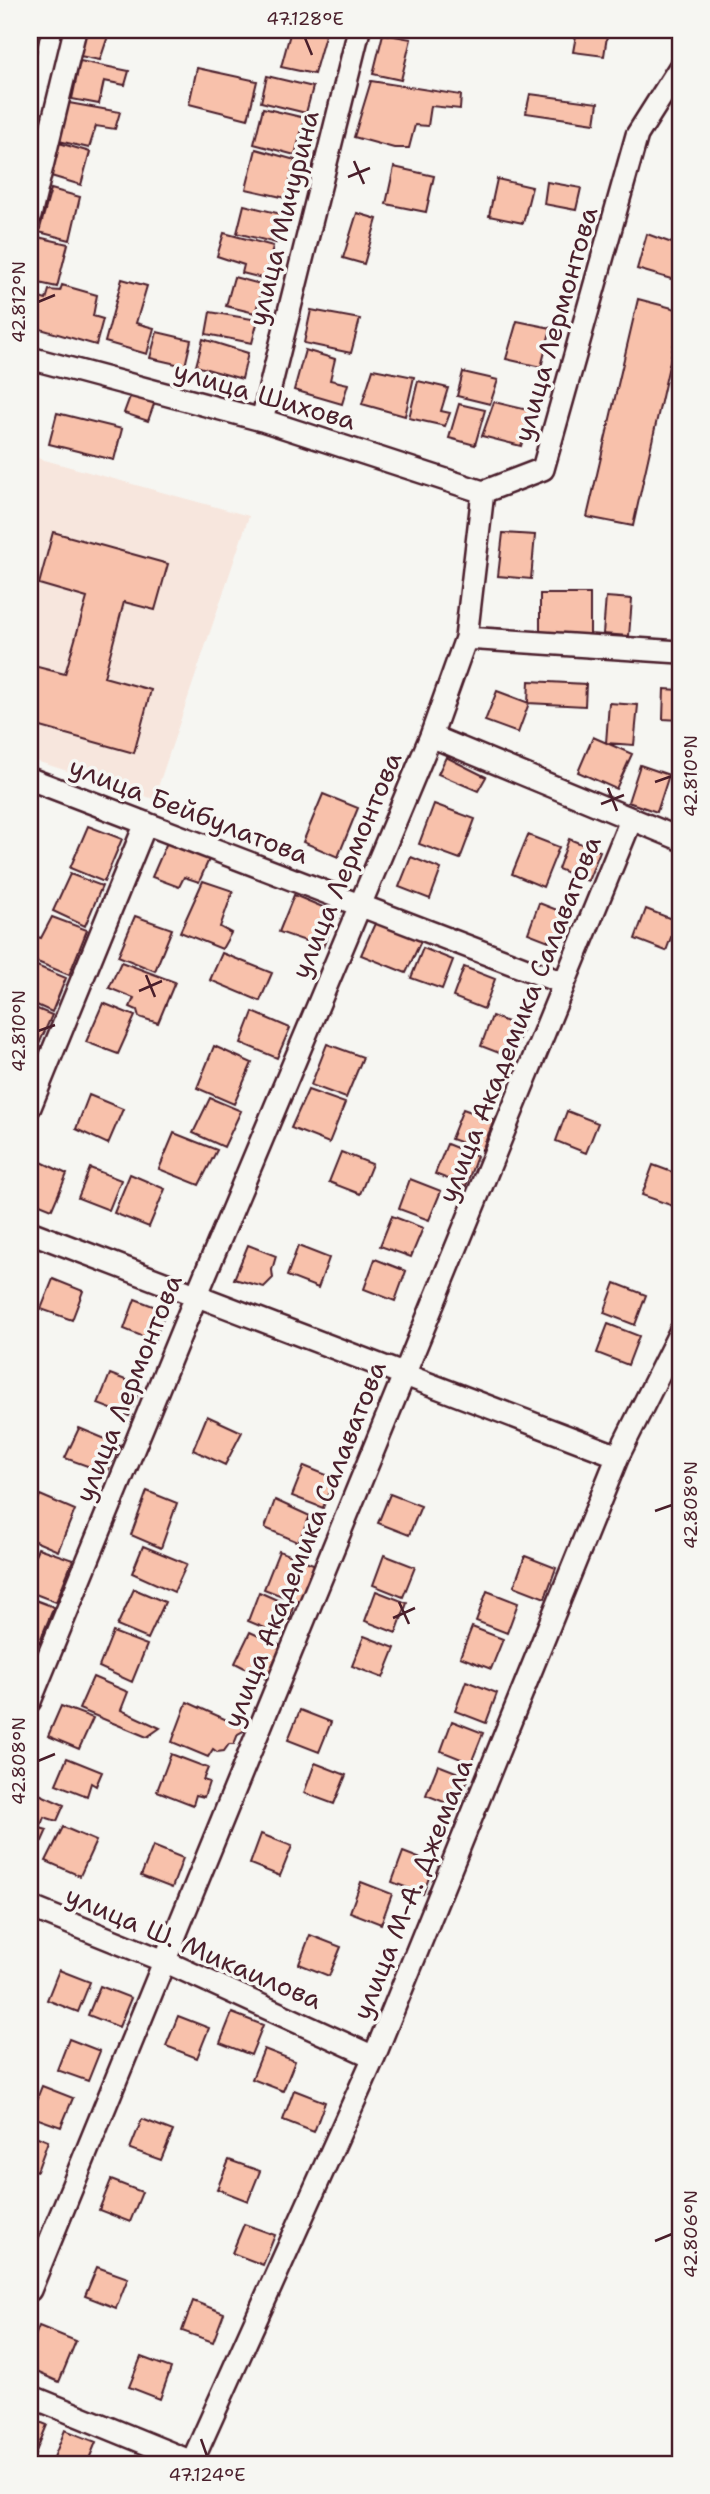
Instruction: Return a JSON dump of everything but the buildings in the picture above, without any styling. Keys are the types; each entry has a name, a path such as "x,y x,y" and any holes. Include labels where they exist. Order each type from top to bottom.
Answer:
{"street":[{"path":"30,216 75,30"},
{"name":"улица Мичурина","path":"262,420 359,30"},
{"name":"улица Лермонтова","path":"30,1701 431,736 466,638 484,492 543,470 637,135 680,67"},
{"name":"улица Шихова","path":"30,358 262,420 484,492"},
{"path":"466,638 680,653"},
{"path":"431,736 680,839"},
{"name":"улица Бейбулатова","path":"30,779 564,983"},
{"name":"улица Академика Салаватова","path":"30,2290 631,820"},
{"path":"30,1107 146,823"},
{"path":"30,1232 618,1456"},
{"name":"улица М-А. Джемала","path":"192,2463 374,2057 618,1456 680,1332"},
{"name":"улица Ш. Микаилова","path":"30,1906 164,1961 374,2057"},
{"path":"30,2396 192,2463"}],"shaded area":[{"path":"30,456 249,516 154,799 30,759"}]}
